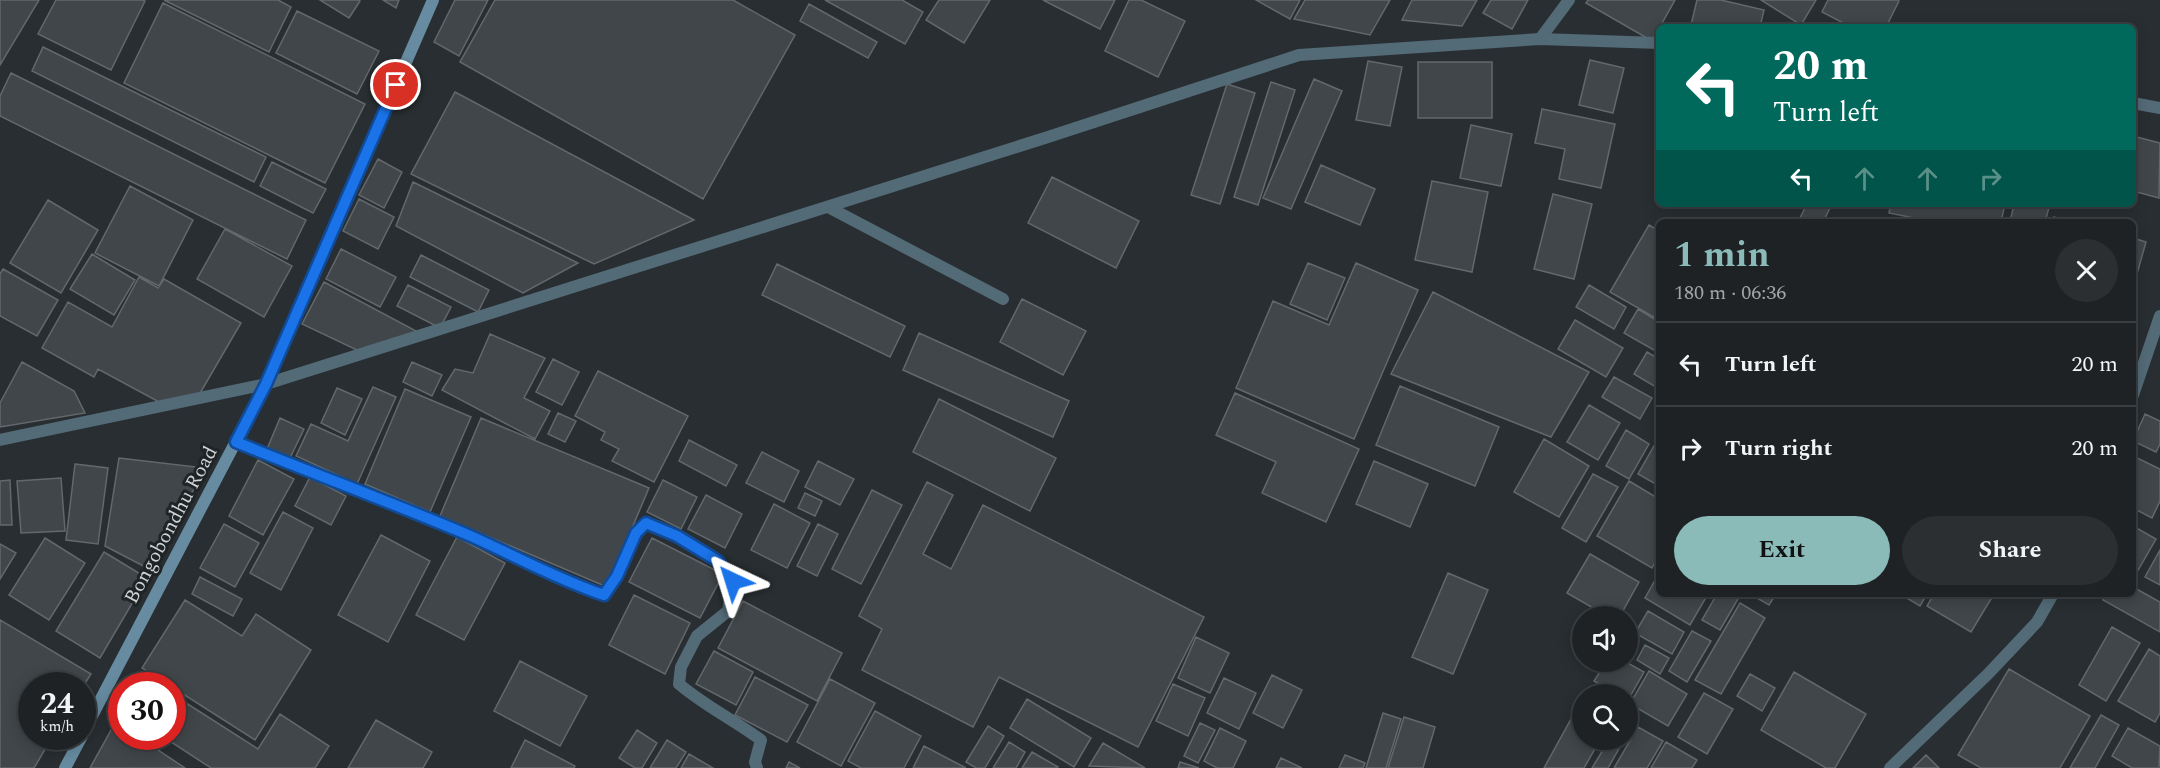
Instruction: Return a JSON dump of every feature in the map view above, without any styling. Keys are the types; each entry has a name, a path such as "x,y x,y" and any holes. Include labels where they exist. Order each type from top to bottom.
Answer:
{"street":[{"name":"Bongobondhu Road","path":"96,709 266,384 433,0"},
{"path":"1540,39 1569,0"},
{"path":"0,440 266,384 828,207 1299,55 1540,39 1656,43"},
{"path":"2136,104 2160,108"},
{"path":"828,207 1003,299"},
{"path":"2136,385 2160,316"},
{"path":"236,442 466,534 573,584 604,595 617,576 636,533 646,523 677,536 718,561 733,581 728,611 697,636 681,668 679,684 699,701 744,727 761,740 755,762 757,768"},
{"path":"1890,768 1988,674 2037,622 2051,597"},
{"name":"Bongobondhu Road","path":"65,768 75,750"}],"building":[{"path":"0,0 39,0 0,65"},
{"path":"56,0 145,1 111,70 38,34"},
{"path":"164,0 278,0 291,7 269,52"},
{"path":"320,0 359,0 360,1 349,18"},
{"path":"383,0 399,0 396,8"},
{"path":"455,0 488,0 459,56 434,42"},
{"path":"495,0 733,0 795,35 703,199 460,62"},
{"path":"825,0 902,0 923,12 905,44"},
{"path":"939,0 990,0 964,43 926,20"},
{"path":"1043,0 1115,0 1100,29"},
{"path":"1129,0 1141,0 1185,21 1158,77 1105,51"},
{"path":"1256,0 1300,0 1290,19"},
{"path":"1305,0 1390,0 1370,35 1294,19"},
{"path":"1412,0 1477,0 1462,26 1402,20"},
{"path":"1491,0 1528,0 1512,29 1483,13"},
{"path":"1588,0 1675,0 1662,24 1656,24 1656,34 1652,41 1586,3"},
{"path":"1697,0 1721,0 1764,10 1761,24 1691,24"},
{"path":"1761,0 1816,0 1802,24"},
{"path":"1828,0 1899,1 1888,24 1845,24 1822,12"},
{"path":"163,3 365,104 325,183 124,83"},
{"path":"809,4 877,42 868,58 800,21"},
{"path":"297,11 379,51 357,94 276,53"},
{"path":"43,47 266,157 254,182 32,71"},
{"path":"1590,60 1624,68 1613,113 1579,105"},
{"path":"1368,61 1402,67 1390,126 1356,120"},
{"path":"1418,62 1492,62 1492,118 1418,118"},
{"path":"11,73 306,220 287,259 0,116 0,96"},
{"path":"1314,79 1342,91 1291,209 1263,198"},
{"path":"1271,82 1295,90 1258,205 1234,197"},
{"path":"1227,84 1255,93 1220,204 1191,195"},
{"path":"455,92 694,220 594,264 411,174"},
{"path":"1542,109 1615,124 1601,188 1559,179 1565,149 1535,143"},
{"path":"1471,125 1512,134 1501,186 1460,178"},
{"path":"2136,137 2160,143 2159,198 2136,192"},
{"path":"378,159 402,172 384,208 359,195"},
{"path":"272,162 326,189 313,213 260,186"},
{"path":"1321,165 1375,189 1360,225 1305,202"},
{"path":"1052,177 1139,221 1116,268 1028,223"},
{"path":"1432,181 1488,192 1472,272 1415,260"},
{"path":"413,182 578,263 523,293 396,226"},
{"path":"130,186 193,220 159,286 95,253"},
{"path":"1553,194 1592,204 1574,279 1534,269"},
{"path":"359,199 394,217 378,249 343,231"},
{"path":"48,200 98,230 61,293 10,263"},
{"path":"1806,207 1830,207 1824,219 1800,219"},
{"path":"1890,207 2004,207 2002,219 1919,219 1889,213"},
{"path":"2013,207 2049,207 2046,219 2011,219"},
{"path":"1649,225 1656,229 1656,318 1610,292"},
{"path":"225,229 292,266 264,317 197,279"},
{"path":"2136,239 2146,242 2136,277"},
{"path":"341,249 396,277 380,307 326,279"},
{"path":"92,254 135,280 114,315 70,289"},
{"path":"421,255 489,290 478,312 410,277"},
{"path":"1308,263 1345,278 1327,320 1290,304"},
{"path":"1356,263 1418,290 1354,439 1236,388 1273,301 1329,325"},
{"path":"777,264 905,326 890,357 762,295"},
{"path":"3,269 58,300 37,336 0,316 0,274"},
{"path":"139,277 158,288 164,279 241,323 199,395 159,402 98,369 94,377 42,348 68,302 112,327"},
{"path":"324,282 418,332 361,352 302,324"},
{"path":"408,285 451,307 440,328 397,306"},
{"path":"1589,285 1626,307 1614,329 1576,307"},
{"path":"1433,292 1589,372 1551,437 1391,374"},
{"path":"1022,299 1086,331 1063,375 1000,342"},
{"path":"1638,309 1656,320 1656,351 1624,333"},
{"path":"1575,320 1623,348 1606,377 1558,349"},
{"path":"919,333 1069,401 1053,437 903,370"},
{"path":"490,334 545,358 524,398 550,411 535,439 442,390 455,369 473,373"},
{"path":"1647,352 1656,357 1656,387 1634,374"},
{"path":"553,359 579,372 562,405 536,392"},
{"path":"22,362 74,391 85,413 0,427 0,403"},
{"path":"412,362 442,375 432,396 403,382"},
{"path":"598,371 688,416 654,482 612,461 619,449 601,440 605,432 575,416"},
{"path":"1614,377 1652,398 1640,419 1602,397"},
{"path":"1400,386 1499,427 1475,486 1376,445"},
{"path":"373,387 396,397 357,484 296,456 311,424 348,441"},
{"path":"337,388 362,399 345,435 321,423"},
{"path":"405,389 471,417 430,512 365,484"},
{"path":"1235,393 1359,449 1326,522 1262,493 1276,462 1216,435"},
{"path":"939,399 1056,458 1030,511 913,452"},
{"path":"1589,405 1620,423 1598,460 1567,442"},
{"path":"558,413 576,421 565,442 548,434"},
{"path":"2145,414 2160,421 2160,444 2156,452 2136,442 2136,434"},
{"path":"280,418 304,429 289,460 267,449"},
{"path":"481,418 649,488 607,587 440,516"},
{"path":"1626,430 1649,444 1629,479 1606,466"},
{"path":"1544,439 1589,466 1559,517 1514,492"},
{"path":"689,440 737,465 726,486 679,461"},
{"path":"1656,442 1656,484 1638,474"},
{"path":"762,452 799,471 784,502 746,483"},
{"path":"2136,457 2160,469 2160,501 2152,518 2136,510"},
{"path":"119,458 205,468 151,570 105,546"},
{"path":"258,460 294,479 263,535 229,516"},
{"path":"818,461 854,479 840,505 805,487"},
{"path":"1374,461 1428,484 1410,527 1356,504"},
{"path":"75,464 108,468 98,544 66,540"},
{"path":"1593,474 1618,487 1586,542 1562,528"},
{"path":"310,477 346,496 331,525 295,506"},
{"path":"61,478 65,531 21,533 17,481"},
{"path":"10,480 12,525 0,525 0,481"},
{"path":"663,480 697,497 681,529 647,512"},
{"path":"1629,481 1656,497 1656,561 1652,568 1597,536"},
{"path":"927,482 953,495 923,554 951,569 983,505 1204,617 1138,747 999,677 973,727 862,670 882,629 859,616"},
{"path":"872,490 902,505 861,584 832,569"},
{"path":"805,493 822,501 815,516 798,508"},
{"path":"706,495 742,514 725,548 688,529"},
{"path":"774,504 810,523 787,568 751,550"},
{"path":"283,512 313,528 281,590 250,573"},
{"path":"224,524 259,543 235,587 200,568"},
{"path":"818,524 838,534 817,576 797,566"},
{"path":"2136,528 2156,539 2136,572"},
{"path":"381,535 430,561 388,642 338,615"},
{"path":"457,537 505,563 464,640 416,615"},
{"path":"45,538 85,563 49,620 9,595"},
{"path":"652,538 723,574 700,618 629,582"},
{"path":"0,544 16,553 0,579"},
{"path":"2160,550 2160,585 2145,577"},
{"path":"104,552 147,578 100,658 56,631"},
{"path":"1590,554 1639,582 1626,606 1590,606 1567,593"},
{"path":"1448,573 1488,590 1453,674 1412,657"},
{"path":"200,577 242,599 233,616 192,594"},
{"path":"1656,578 1656,597 1706,597 1690,625 1645,598"},
{"path":"2136,589 2160,602 2160,632 2103,600 2104,597 2136,597"},
{"path":"634,595 690,623 665,674 609,645"},
{"path":"1715,597 1738,599 1720,630 1702,620"},
{"path":"1755,597 1774,597 1769,605"},
{"path":"1905,597 1925,597 1920,606"},
{"path":"1932,597 1987,597 1991,599 1971,632 1927,606"},
{"path":"185,600 242,636 256,614 311,650 255,740 186,696 186,672 149,672 142,668"},
{"path":"743,601 842,653 817,701 718,648"},
{"path":"1740,603 1765,618 1721,694 1695,680"},
{"path":"1648,611 1684,632 1672,654 1638,635 1638,628"},
{"path":"0,620 88,672 18,672 18,750 45,750 34,768 0,768"},
{"path":"2112,627 2140,643 2106,701 2079,685"},
{"path":"1692,631 1711,641 1687,682 1669,671"},
{"path":"1196,637 1229,653 1210,693 1178,678"},
{"path":"1645,645 1669,658 1660,674 1638,661"},
{"path":"2149,649 2160,656 2160,713 2155,722 2118,701"},
{"path":"714,651 753,672 736,705 696,684"},
{"path":"520,661 587,696 560,746 494,711"},
{"path":"1638,669 1644,672 1637,684 1599,684 1594,681 1600,672 1638,672"},
{"path":"2009,669 2090,716 2060,768 1981,768 1958,755"},
{"path":"1649,671 1687,694 1668,726 1638,709 1638,690"},
{"path":"1794,672 1866,714 1835,768 1826,768 1761,730"},
{"path":"1750,674 1775,688 1762,711 1737,696"},
{"path":"1272,675 1302,690 1283,728 1253,713"},
{"path":"755,677 808,705 787,742 735,715"},
{"path":"1224,678 1256,693 1239,729 1207,713"},
{"path":"830,679 875,703 841,766 797,742"},
{"path":"1173,684 1205,698 1188,736 1156,721"},
{"path":"1704,693 1733,709 1707,754 1678,737"},
{"path":"1027,699 1091,738 1074,767 1010,728"},
{"path":"186,703 258,749 280,714 329,746 315,768 211,768 183,750 186,750"},
{"path":"875,711 921,736 904,768 861,768 848,761"},
{"path":"1383,713 1401,719 1386,768 1366,768"},
{"path":"2101,715 2119,725 2095,768 2070,768"},
{"path":"1404,717 1435,727 1423,768 1388,768"},
{"path":"1572,717 1572,750 1594,750 1584,768 1544,768"},
{"path":"376,720 432,752 423,768 348,768"},
{"path":"1200,723 1215,730 1198,763 1184,756"},
{"path":"988,726 1004,736 985,768 976,768 966,762"},
{"path":"1638,727 1663,741 1647,768 1614,768 1625,750 1638,750"},
{"path":"1220,728 1246,741 1233,768 1217,768 1204,761"},
{"path":"2128,728 2160,746 2159,768 2132,768 2112,756"},
{"path":"637,730 657,743 642,768 635,768 619,758"},
{"path":"108,736 108,750 158,750 185,768 90,768"},
{"path":"525,740 575,766 574,768 511,768"},
{"path":"667,740 686,752 676,768 650,768"},
{"path":"1009,742 1025,752 1016,768 993,768"},
{"path":"1666,742 1697,760 1692,768 1651,768"},
{"path":"1103,743 1145,768 1089,766"},
{"path":"924,746 966,768 913,768"},
{"path":"1603,750 1618,750 1608,768 1592,768"},
{"path":"1032,752 1058,767 1022,768"},
{"path":"689,754 713,768 681,768"},
{"path":"1345,755 1365,763 1363,768 1339,768"},
{"path":"1926,755 1939,768 1913,768"},
{"path":"1281,758 1302,768 1276,768"},
{"path":"789,762 800,768 786,768"},
{"path":"1180,762 1199,768 1178,768"}],"route":[{"path":"396,85 266,384 236,442 466,534 573,584 604,595 617,576 636,533 646,523 677,536 718,561 733,581"}]}
